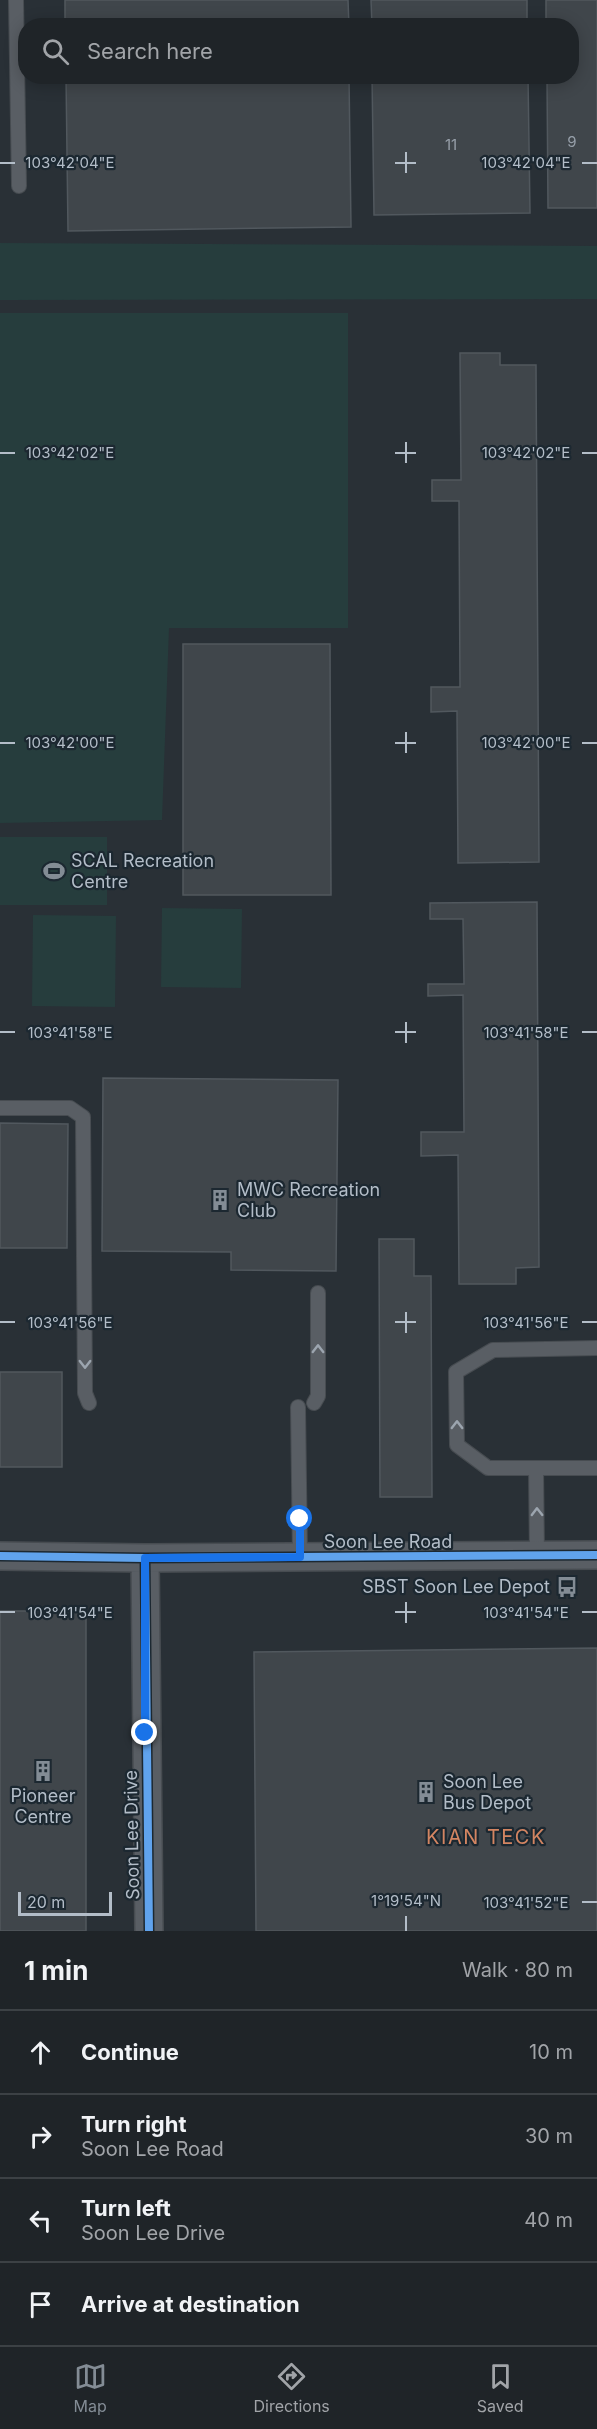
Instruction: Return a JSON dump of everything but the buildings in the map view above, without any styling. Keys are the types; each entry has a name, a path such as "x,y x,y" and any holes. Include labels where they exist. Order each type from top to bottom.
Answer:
{"street":[{"name":"Soon Lee Road","path":"0,1556 145,1558 597,1555"},
{"name":"Soon Lee Drive","path":"145,1558 149,1931"}],"lane":[{"path":"16,0 19,186"},
{"path":"0,1108 70,1108 83,1117 85,1393 89,1403"},
{"path":"314,1403 318,1396 318,1293"},
{"path":"597,1348 493,1350 456,1372 457,1444 488,1468 597,1468"},
{"path":"298,1407 300,1557"},
{"path":"536,1468 537,1556"}],"green space":[{"path":"0,243 597,246 597,299 0,300"},
{"path":"0,313 348,313 348,628 169,628 162,820 0,823"},
{"name":"SCAL Recreation Centre","path":"0,837 107,837 107,905 0,905"},
{"path":"162,908 242,909 241,988 161,987"},
{"path":"33,915 116,916 115,1007 32,1006"}],"cycle path":[{"path":"0,1556 145,1558 597,1555"},
{"path":"145,1558 149,1931"}],"place":[{"name":"SCAL Recreation Centre","path":"54,871"},
{"name":"MWC Recreation Club","path":"220,1200"},
{"name":"SBST Soon Lee Depot","path":"567,1587"},
{"name":"Pioneer Centre","path":"43,1771"},
{"name":"Soon Lee Bus Depot","path":"426,1792"}],"district":[{"name":"KIAN TECK","path":"486,1837"}],"route":[{"path":"145,1733 145,1558 300,1557 300,1519"}]}
